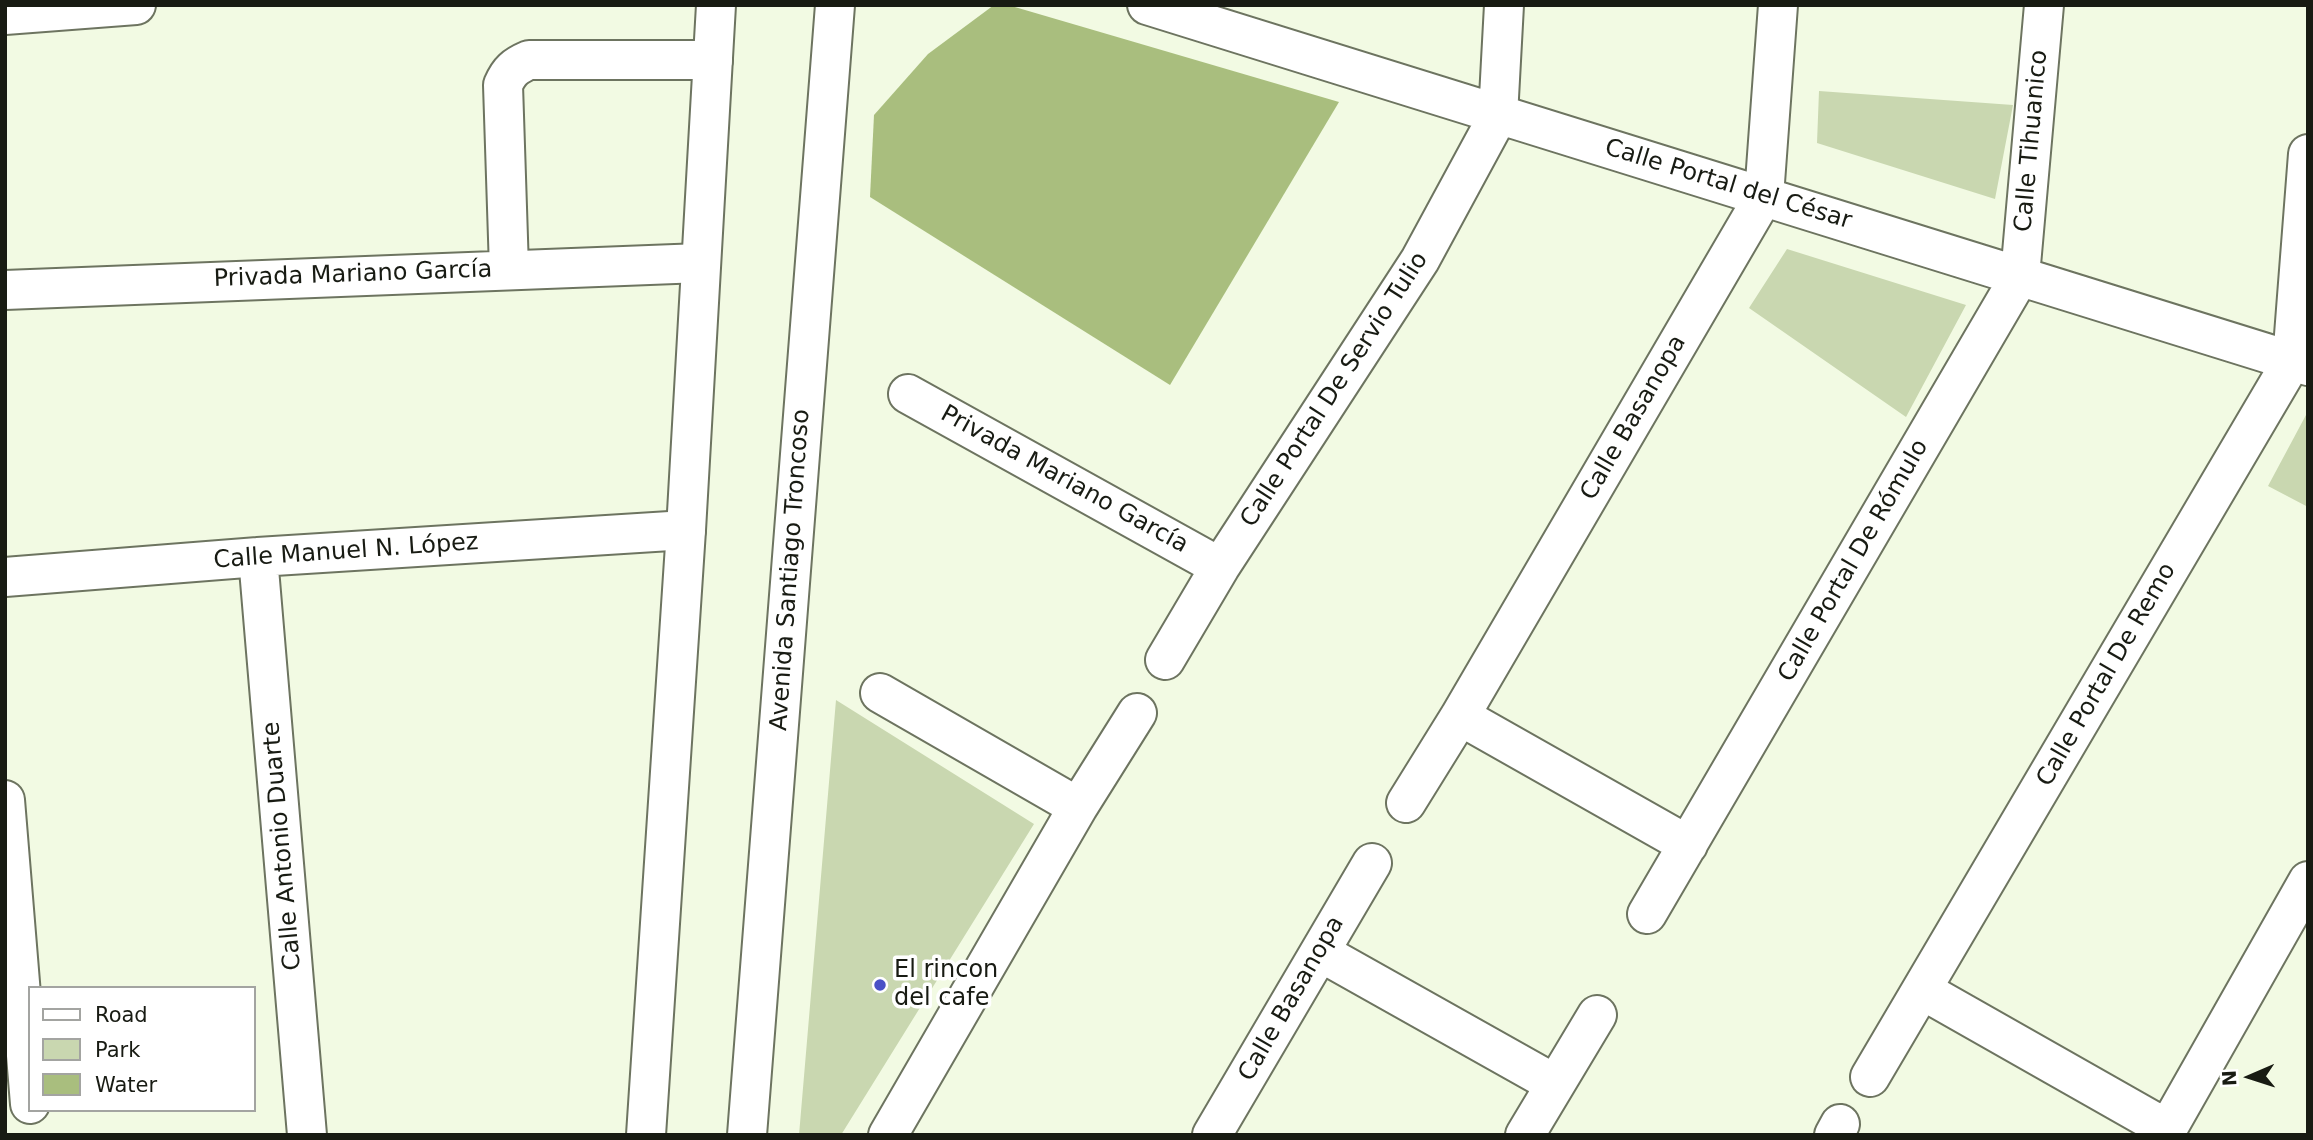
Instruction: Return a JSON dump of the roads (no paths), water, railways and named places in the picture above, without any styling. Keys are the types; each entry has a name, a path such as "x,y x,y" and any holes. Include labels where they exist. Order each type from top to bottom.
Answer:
{"street":[{"path":"5,15 136,5"},
{"path":"646,1135 687,530 716,5"},
{"name":"Avenida Santiago Troncoso","path":"747,1135 835,5"},
{"name":"Calle Portal del César","path":"1147,5 2300,363"},
{"path":"1498,116 1504,5"},
{"name":"Calle Basanopa","path":"1406,803 1460,716 1764,196 1778,5"},
{"name":"Calle Tihuanico","path":"2020,276 2044,5"},
{"path":"509,269 503,85 509,72 516,65 529,60 713,60"},
{"name":"Calle Portal De Servio Tulio","path":"1165,660 1220,567 1420,260 1498,116"},
{"path":"2300,363 2308,154"},
{"name":"Privada Mariano García","path":"5,290 701,263"},
{"name":"Calle Portal De Rómulo","path":"1647,915 2020,276"},
{"name":"Calle Portal De Remo","path":"1870,1077 2300,363"},
{"name":"Privada Mariano García","path":"908,394 1220,567"},
{"name":"Calle Manuel N. López","path":"5,578 258,556 687,530"},
{"name":"Calle Antonio Duarte","path":"258,556 307,1135"},
{"path":"880,693 1078,807"},
{"path":"888,1135 1078,807 1137,713"},
{"path":"1460,716 1688,845"},
{"path":"5,800 28,1080"},
{"name":"Calle Basanopa","path":"1212,1135 1372,863"},
{"path":"1922,990 2166,1132 2308,881"},
{"path":"1320,952 1555,1084"},
{"path":"1525,1135 1597,1015"},
{"path":"30,1112 32,1135"}],"water":[{"path":"994,5 1008,5 1339,102 1170,385 870,197 874,115 928,54"}],"place":[{"name":"El rincon del cafe","path":"880,985"}]}
